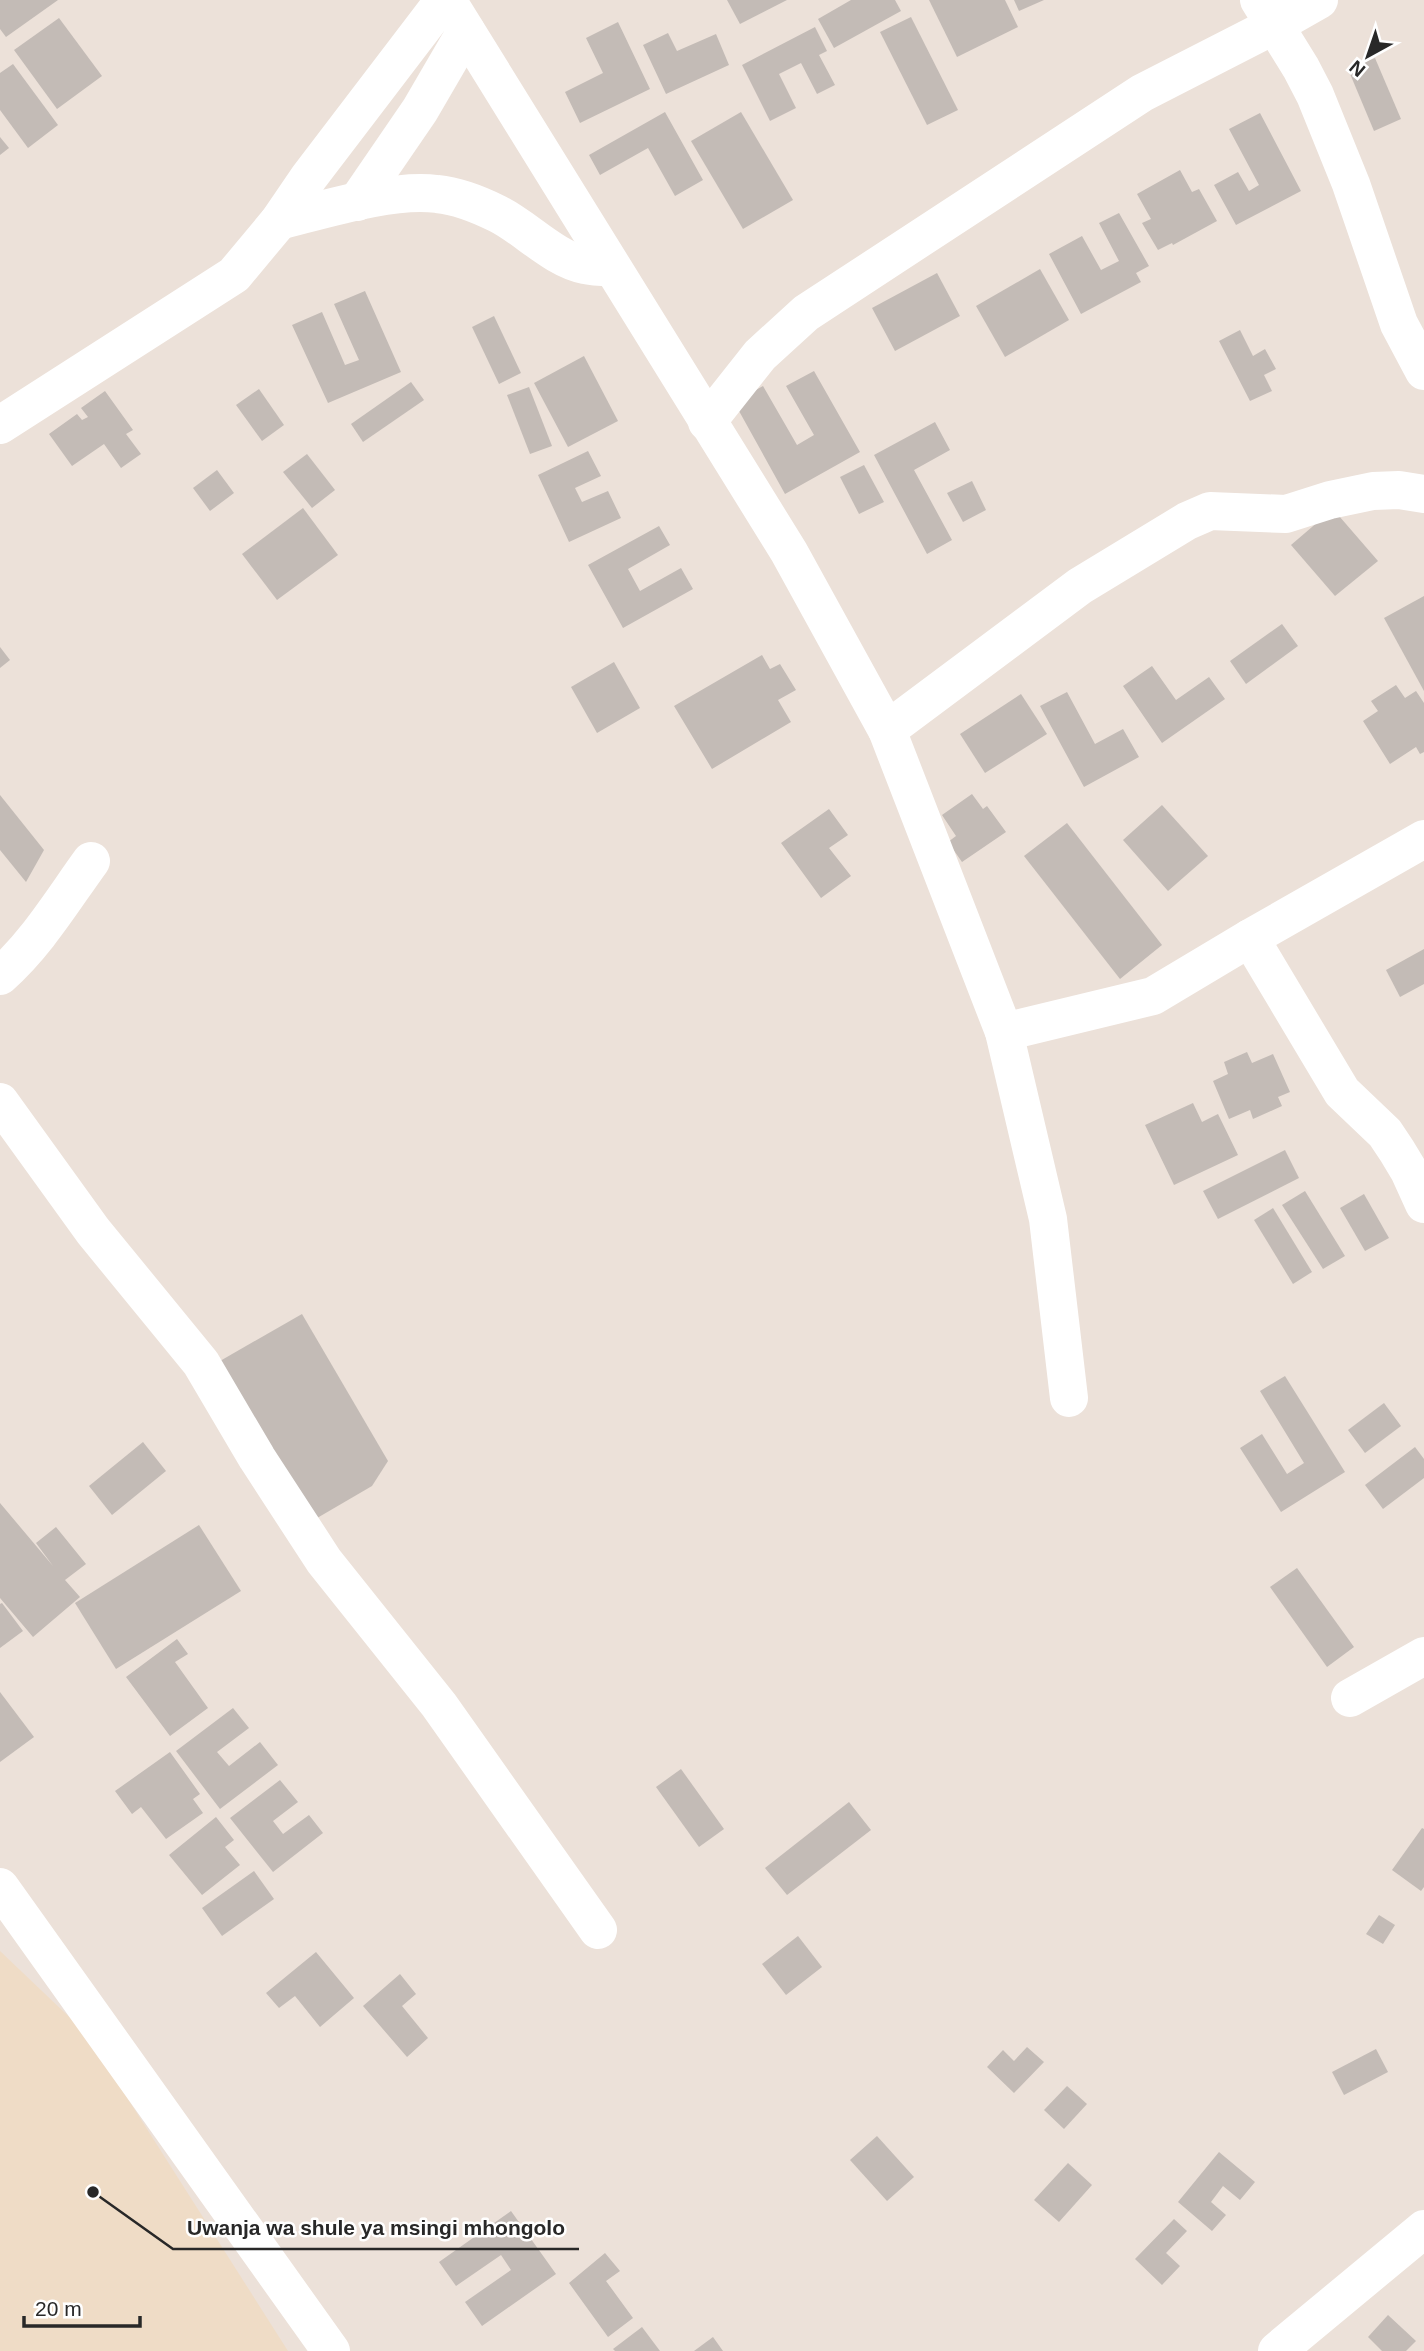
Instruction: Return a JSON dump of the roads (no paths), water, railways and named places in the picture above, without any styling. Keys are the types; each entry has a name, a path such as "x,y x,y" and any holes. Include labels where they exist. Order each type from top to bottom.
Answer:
{"street":[{"path":"707,422 760,355 806,313 1267,12 1319,0"},
{"path":"356,202 420,110 452,10"},
{"path":"0,425 234,275 279,221 309,177 452,10"},
{"path":"452,10 789,552 887,730 1004,1032 1048,1219 1069,1398"},
{"path":"1267,12 1315,95 1351,184 1399,324 1424,371"},
{"path":"279,221 356,202 408,194 437,194 498,214 562,256 583,265 611,267"},
{"path":"887,730 1080,586 1187,521 1210,511 1286,514 1330,500 1373,491 1399,490 1424,494"},
{"path":"1004,1032 1153,996 1424,839"},
{"path":"0,976 20,959 37,938 91,860"},
{"path":"1250,938 1342,1092 1385,1133 1398,1151 1424,1205"},
{"path":"0,1102 93,1231 201,1363 257,1458 324,1561 439,1705 598,1930"},
{"path":"1350,1698 1424,1656"},
{"path":"0,1887 331,2351"},
{"path":"1276,2351 1424,2229"}],"place":[{"name":"Uwanja wa shule ya msingi mhongolo","path":"93,2192"}]}
